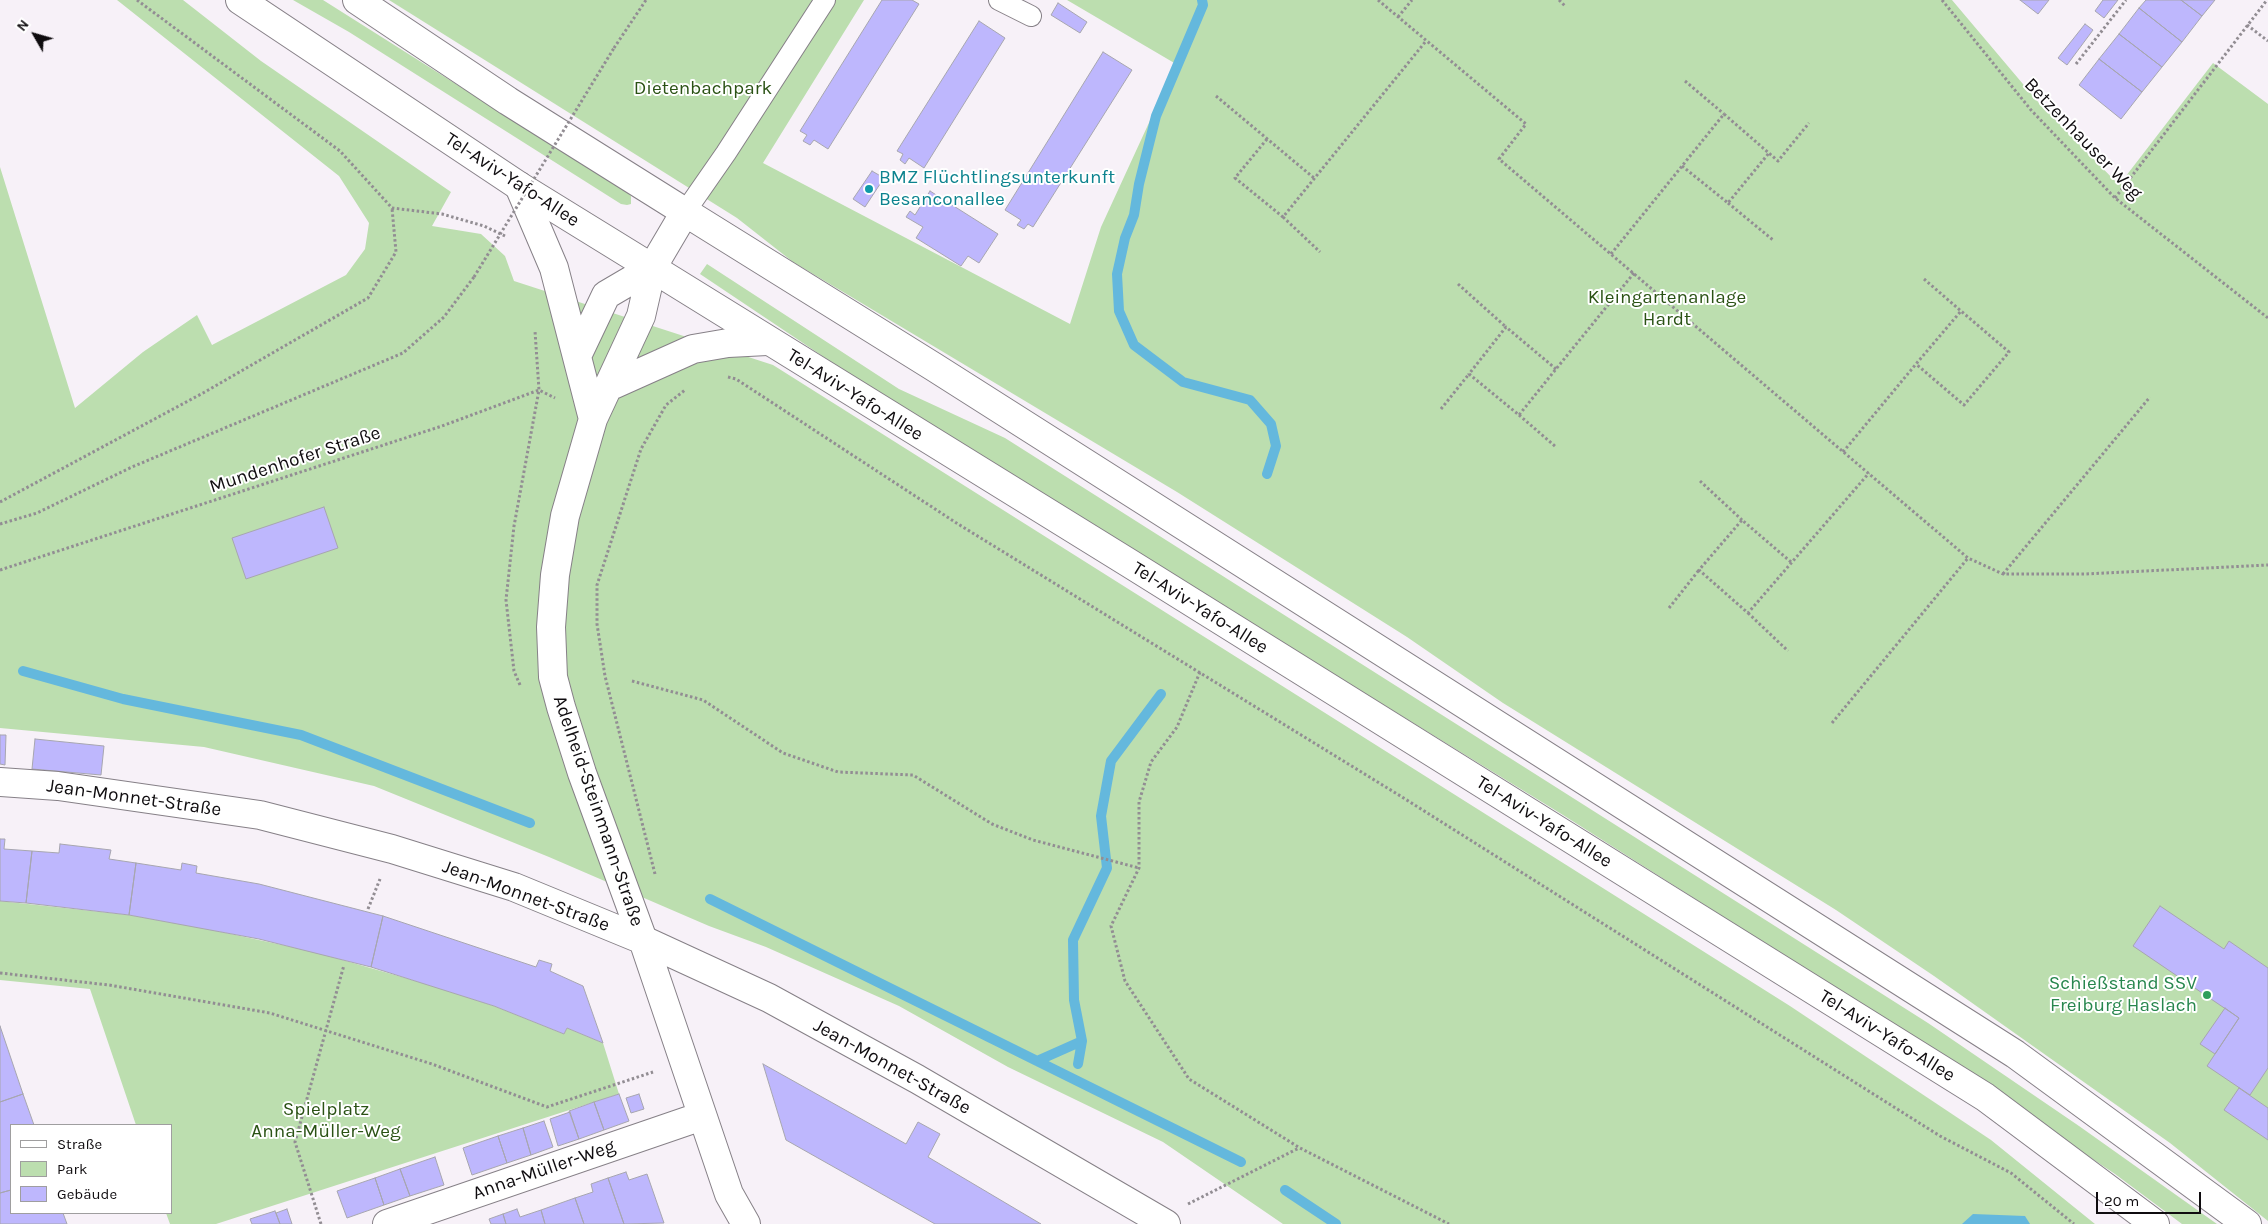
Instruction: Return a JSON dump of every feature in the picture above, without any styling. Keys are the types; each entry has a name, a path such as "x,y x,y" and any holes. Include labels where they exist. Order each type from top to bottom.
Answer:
{"main road":[{"name":"Tel-Aviv-Yafo-Allee","path":"240,0 519,186 1985,1097 2155,1224"},
{"path":"357,0 508,101 934,368 2015,1054 2247,1224"},
{"path":"519,186 554,268 593,418"},
{"path":"577,356 606,294 652,268 685,212"},
{"name":"Adelheid-Steinmann-Straße","path":"652,268 641,316 593,418 565,516 555,575 551,627 553,677 582,773 643,940 729,1194 746,1224"},
{"path":"606,388 693,349 728,343 767,341"},
{"name":"Jean-Monnet-Straße","path":"0,782 58,786 260,816 392,849 514,887 643,940 769,998 1162,1221"},
{"name":"Anna-Müller-Weg","path":"387,1224 702,1116"},
{"name":"Adelheid-Steinmann-Straße","path":"729,1194 733,1224"}],"lane":[{"path":"685,212 726,153 825,0"},
{"path":"999,0 1031,16"}],"path":[{"path":"0,502 202,393 368,298 396,252 392,208 340,151 137,0"},
{"path":"0,524 37,514 132,467 402,353 444,317 474,277 614,48 646,0"},
{"path":"1378,0 1526,124 1500,159 1968,558 2003,574 2085,574 2268,565"},
{"path":"1398,17 1412,0"},
{"path":"1559,0 1565,6"},
{"name":"Betzenhauser Weg","path":"1942,0 2031,110 2115,198 2268,318"},
{"path":"2076,64 2126,0"},
{"path":"2115,198 2267,0"},
{"path":"2247,25 2268,41"},
{"path":"1282,217 1426,41"},
{"path":"1685,81 1778,161 1809,123"},
{"path":"1216,96 1314,178"},
{"path":"1612,254 1724,114"},
{"path":"1267,139 1235,178 1320,252"},
{"path":"1728,203 1769,153"},
{"path":"1682,166 1773,240"},
{"path":"392,208 442,214 484,226 505,236 512,242"},
{"path":"1519,415 1634,273"},
{"path":"1916,364 1964,404 2009,352 1924,279"},
{"path":"1458,284 1556,370"},
{"path":"1843,452 1961,311"},
{"path":"534,324 539,390 593,418"},
{"path":"1440,409 1506,328"},
{"path":"1469,374 1556,447"},
{"path":"726,377 736,379 958,524 1200,672 1940,1136 2011,1173 2074,1224"},
{"path":"657,881 605,676 597,624 598,585 641,449 666,404 687,388"},
{"name":"Mundenhofer Straße","path":"0,570 442,426 539,390"},
{"path":"2003,574 2150,397"},
{"path":"1748,613 1869,473"},
{"path":"1700,481 1791,562"},
{"path":"1669,608 1698,570 1742,520"},
{"path":"1832,722 1968,558"},
{"path":"1698,570 1748,613 1788,652"},
{"path":"1200,672 1177,727 1150,762 1139,802 1139,868 1111,926 1125,981 1189,1079 1300,1148 1449,1224"},
{"path":"632,681 703,700 783,753 838,772 913,775 992,824 1033,840 1139,868"},
{"path":"321,1224 294,1142 344,964"},
{"path":"0,973 109,985 270,1013 432,1064 547,1107 685,1062"},
{"path":"1162,1221 1300,1148"}],"green space":[{"path":"117,0 183,0 261,61 451,192 432,226 481,234 505,256 514,281 773,365 1790,1006 1991,1140 2095,1224 1283,1224 1163,1142 1008,1067 899,1006 766,947 709,926 549,857 374,786 204,747 0,728 0,167 75,408 143,352 197,315 212,345 346,275 365,249 369,223 339,176"},
{"path":"293,0 323,0 627,192 631,196 631,204 621,204 349,32"},
{"path":"389,0 864,0 763,163 1070,324 1101,227 1176,64 1067,0 1952,0 2039,103 2119,185 2213,63 2268,104 2268,1221 2170,1143 1934,976 1836,910 1503,703 1407,637 1177,492 793,262 737,218"},
{"path":"707,264 899,389 1005,438 1928,1023 2079,1126 2217,1224 2182,1224 2115,1174 1859,1003 1563,815 894,404 700,274"},
{"name":"Spielplatz Anna-Müller-Weg","path":"0,901 129,915 203,928 315,952 433,986 494,1006 564,1034 567,1028 603,1043 619,1094 216,1224 170,1224 166,1214 172,1214 172,1124 136,1124 90,989 0,980"}],"water":[{"path":"1973,1214 2025,1216 2030,1224 1962,1224"}],"building":[{"path":"882,0 912,0 919,4 828,149 814,140 810,145 803,141 807,135 800,131"},
{"path":"2020,0 2049,0 2038,14"},
{"path":"2103,0 2118,0 2104,18 2095,11"},
{"path":"2146,0 2181,0 2202,16 2182,42 2139,8"},
{"path":"2181,0 2215,0 2202,16"},
{"path":"1058,3 1087,22 1080,33 1051,15"},
{"path":"2139,8 2182,42 2162,67 2119,34"},
{"path":"979,21 1005,38 924,168 909,158 905,164 900,160 903,154 897,151"},
{"path":"2085,24 2093,30 2067,65 2058,58"},
{"path":"2119,34 2162,67 2142,92 2099,59"},
{"path":"1103,52 1132,70 1033,227 1028,224 1024,229 1017,225 1021,220 1005,210"},
{"path":"2099,59 2142,92 2121,119 2079,85"},
{"name":"BMZ Flüchtlingsunterkunft Besanconallee","path":"872,171 884,178 865,207 853,199"},
{"path":"930,191 998,234 979,263 968,256 961,266 916,238 923,227 906,217 910,211 915,215"},
{"path":"324,507 338,548 246,579 232,538"},
{"path":"0,735 6,735 5,765 0,764"},
{"path":"35,739 104,746 101,775 32,769"},
{"path":"0,839 5,839 4,849 32,851 26,903 0,901"},
{"path":"60,844 111,850 109,859 136,863 129,915 26,903 32,851 59,853"},
{"path":"136,863 181,870 182,863 197,866 196,873 259,884 383,916 371,967 259,939 129,915"},
{"path":"2160,906 2224,949 2229,941 2268,968 2268,1068 2250,1095 2207,1066 2239,1018 2133,946"},
{"path":"383,916 536,967 539,960 552,964 550,971 583,986 603,1043 567,1028 564,1034 494,1006 371,967"},
{"path":"2225,1008 2239,1018 2215,1054 2200,1044"},
{"path":"0,1026 23,1094 0,1102"},
{"path":"763,1064 906,1144 918,1122 940,1134 928,1157 1041,1224 935,1224 786,1140"},
{"path":"2239,1088 2268,1108 2268,1140 2224,1110"},
{"path":"23,1094 34,1124 10,1124 10,1190 0,1193 0,1102"},
{"path":"619,1094 629,1121 604,1130 594,1102"},
{"path":"639,1094 644,1109 631,1113 626,1098"},
{"path":"594,1102 604,1130 579,1139 569,1111"},
{"path":"570,1112 579,1139 558,1146 550,1119"},
{"path":"544,1121 553,1147 531,1155 523,1128"},
{"path":"523,1128 531,1155 507,1163 498,1136"},
{"path":"498,1136 507,1163 472,1175 463,1148"},
{"path":"435,1157 444,1185 410,1196 400,1169"},
{"path":"400,1169 410,1196 384,1205 375,1178"},
{"path":"626,1172 629,1180 647,1174 664,1223 624,1224 608,1178"},
{"path":"375,1178 384,1205 347,1218 337,1191"},
{"path":"608,1178 624,1224 584,1224 575,1198 593,1192 591,1184"},
{"path":"10,1190 10,1214 63,1214 67,1224 0,1224 0,1193"},
{"path":"575,1198 584,1224 545,1224 541,1210"},
{"path":"287,1209 292,1224 280,1224 276,1213"},
{"path":"517,1209 520,1217 541,1210 545,1224 506,1224 503,1214"},
{"path":"275,1211 280,1224 252,1224 250,1219"},
{"path":"503,1214 506,1224 491,1224 489,1219"}],"waterway":[{"path":"1202,0 1203,5 1156,116 1139,184 1134,215 1125,238 1117,274 1119,311 1134,345 1183,382 1250,400 1271,424 1276,446 1267,474"},
{"path":"23,671 123,699 301,735 530,823"},
{"path":"1078,1064 1082,1041 1074,1000 1073,940 1107,868 1101,816 1111,761 1161,694"},
{"path":"710,899 1241,1162"},
{"path":"1037,1061 1082,1041"},
{"path":"1285,1190 1336,1224"}],"place":[{"name":"BMZ Flüchtlingsunterkunft Besanconallee","path":"869,189"},
{"name":"Schießstand SSV Freiburg Haslach","path":"2207,995"}],"park label":[{"name":"Dietenbachpark","path":"703,89"},
{"name":"Kleingartenanlage Hardt","path":"1667,309"}]}
